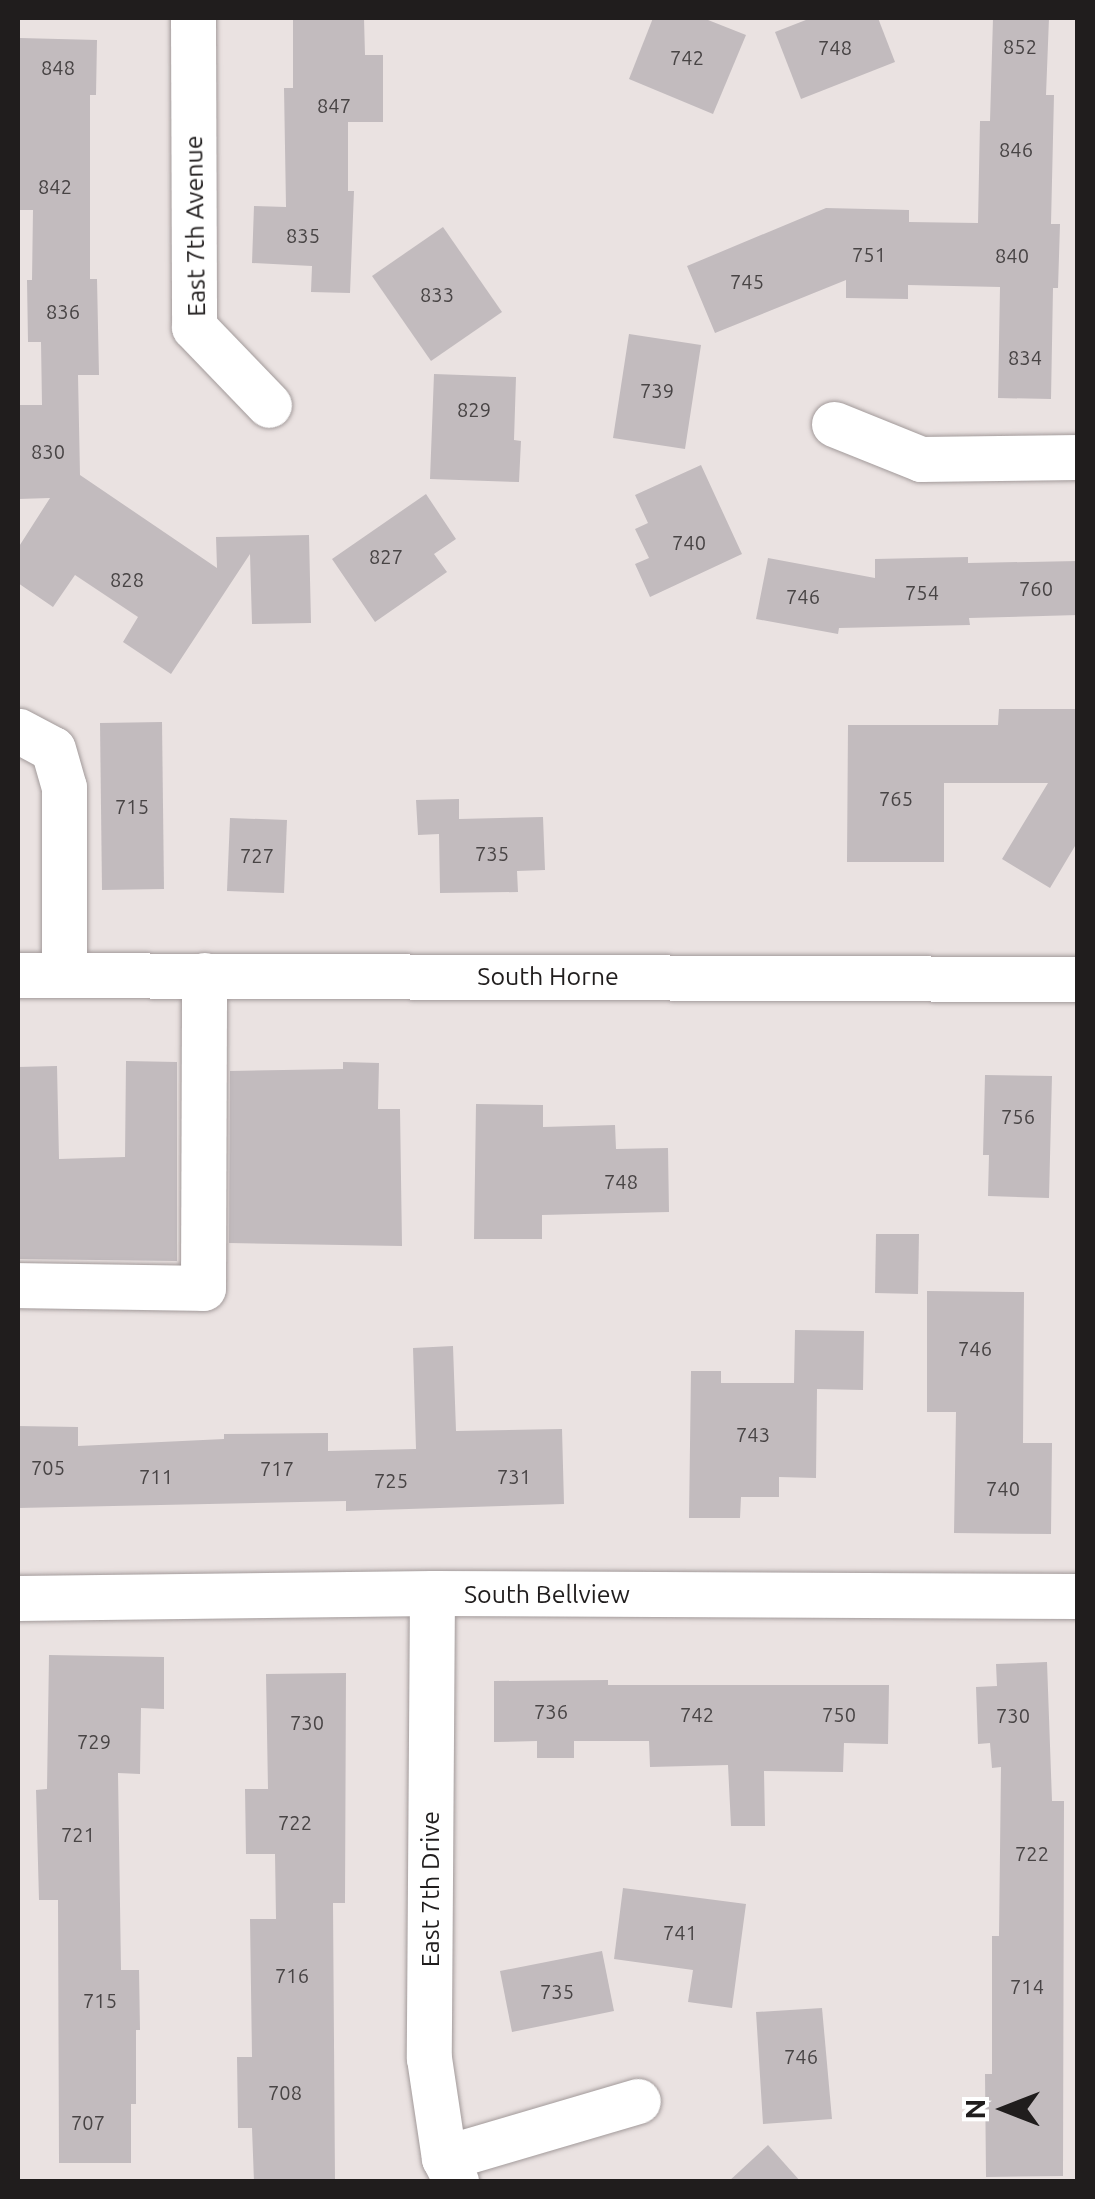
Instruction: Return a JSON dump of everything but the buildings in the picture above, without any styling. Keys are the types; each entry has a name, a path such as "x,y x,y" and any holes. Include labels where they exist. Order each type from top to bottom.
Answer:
{"street":[{"name":"East 7th Avenue","path":"194,18 194,326 269,406"},
{"path":"834,424 920,459 1078,457"},
{"path":"19,731 53,749 64,786 64,976"},
{"path":"18,1286 202,1288 204,975"},
{"name":"South Horne","path":"18,988 64,976 1078,979"},
{"name":"South Bellview","path":"18,1598 432,1594 1078,1596"},
{"name":"East 7th Drive","path":"432,1594 429,2058 450,2170"},
{"path":"450,2170 638,2102"}]}
